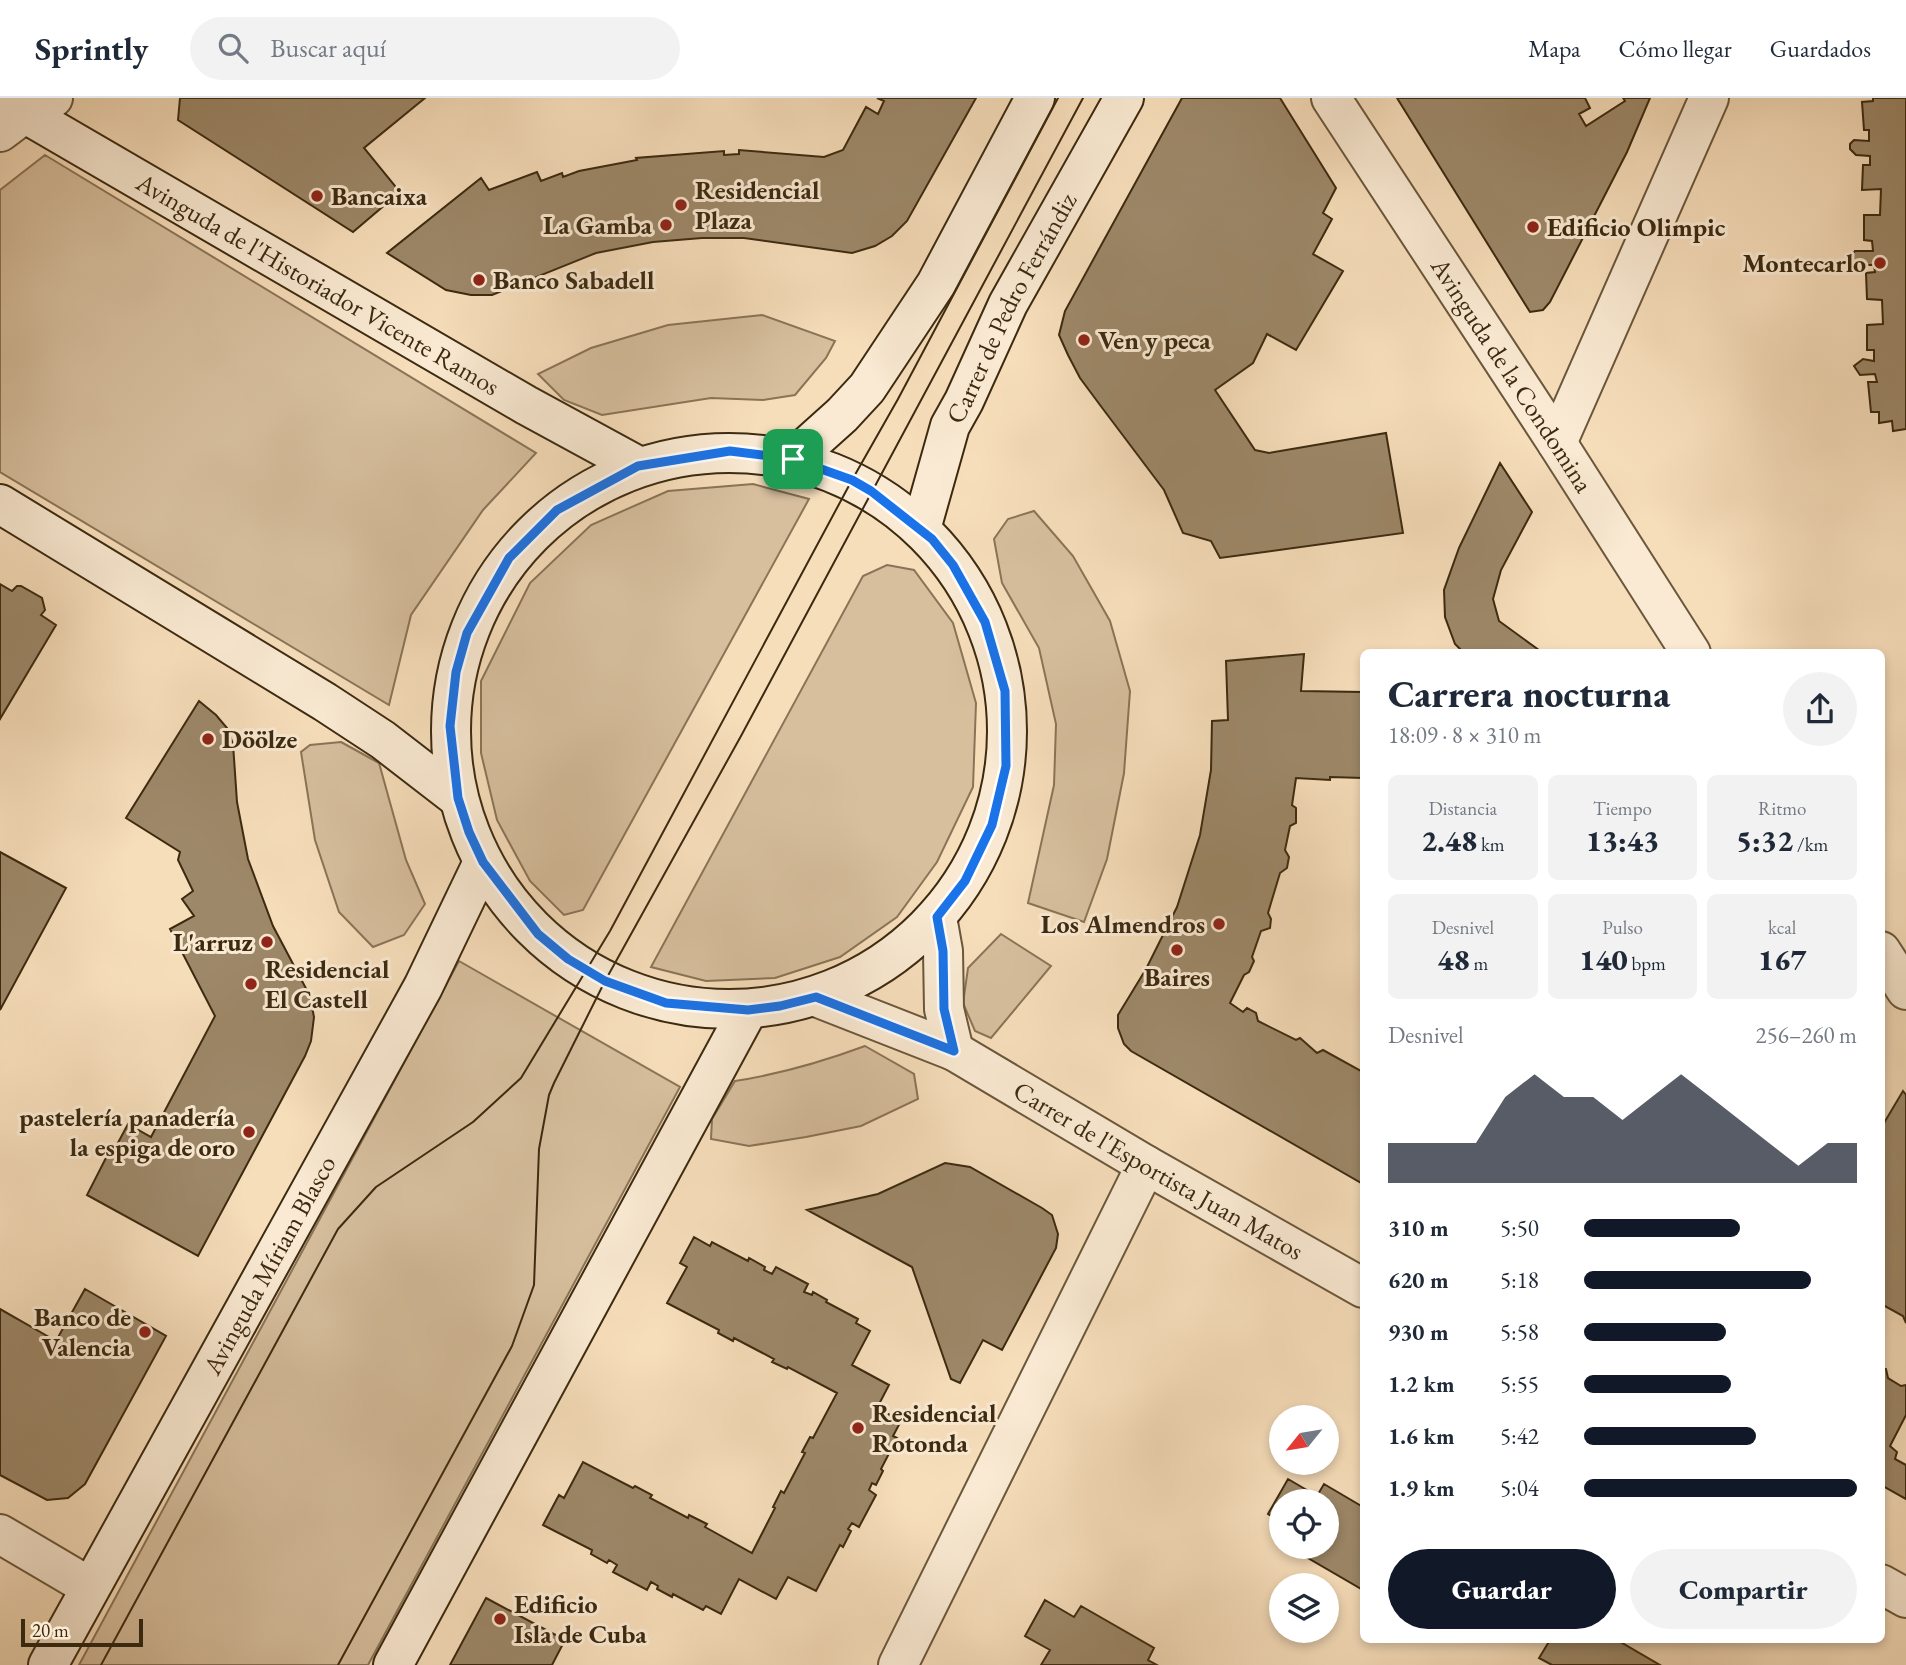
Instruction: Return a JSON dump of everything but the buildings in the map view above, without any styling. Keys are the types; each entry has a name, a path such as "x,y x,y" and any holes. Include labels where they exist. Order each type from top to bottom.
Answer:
{"street":[{"path":"793,459 842,415 867,388 936,284 1035,98"},
{"name":"Carrer de Pedro Ferrándiz","path":"921,529 950,426 1008,304 1124,98"},
{"name":"Avinguda de la Condomina","path":"1331,98 1558,443 1688,649"},
{"path":"1558,443 1709,98"},
{"name":"Avinguda de l'Historiador Vicente Ramos","path":"19,111 526,405 638,466"},
{"path":"730,451 793,459 852,480 871,491 921,529 953,565 985,622 1005,691 1006,766 992,825 965,881 937,917 870,972 816,997 780,1006 748,1010 666,1003 605,981 586,971 538,934 483,862 469,832 458,798 450,726 456,672 467,633 509,558 557,510 638,466 730,451"},
{"path":"0,504 348,717 383,740 458,798"},
{"name":"Avinguda Míriam Blasco","path":"48,1665 423,987 483,862"},
{"path":"937,917 943,951 944,1009 954,1051"},
{"path":"1885,957 1906,990"},
{"name":"Carrer de l'Esportista Juan Matos","path":"816,997 954,1051 1360,1287"},
{"path":"393,1665 748,1010"},
{"path":"898,1665 1146,1165"},
{"path":"0,1534 90,1587"},
{"path":"1885,1586 1906,1598"}],"shaded area":[{"path":"45,155 536,453 483,510 411,615 389,705 0,472 0,190"},
{"path":"762,315 835,341 826,358 795,395 763,400 711,398 602,415 564,400 538,374 591,348 668,325"},
{"path":"753,484 809,499 583,910 564,915 530,881 497,820 481,753 481,681 530,583 591,525 668,491"},
{"path":"1034,511 1073,556 1110,621 1130,691 1124,773 1107,859 1084,922 1028,903 1054,785 1056,724 1039,648 1002,583 994,539 1008,519"},
{"path":"887,565 914,570 953,623 976,703 973,787 937,862 897,917 840,957 775,978 706,981 651,967 863,576"},
{"path":"341,742 379,763 406,860 425,904 404,935 373,947 339,912 315,840 301,752 310,745"},
{"path":"1001,934 1051,966 991,1038 975,1031 963,1003 968,968"},
{"path":"459,961 680,1087 368,1665 79,1665"},
{"path":"865,1046 914,1074 918,1099 861,1126 806,1137 749,1146 711,1139 712,1119 735,1081 801,1067"}],"tram line":[{"path":"101,1665 338,1229 376,1187 473,1122 521,1078 610,931 1058,98"},
{"path":"338,1665 512,1346 534,1285 539,1149 549,1095 554,1083 605,981 741,736 1083,98"}],"place":[{"name":"Bancaixa","path":"317,196"},
{"name":"Residencial Plaza","path":"681,205"},
{"name":"La Gamba","path":"666,225"},
{"name":"Edificio Olimpic","path":"1533,227"},
{"name":"Montecarlo","path":"1880,263"},
{"name":"Banco Sabadell","path":"479,280"},
{"name":"Ven y peca","path":"1084,340"},
{"name":"Döölze","path":"208,739"},
{"name":"Los Almendros","path":"1219,924"},
{"name":"L'arruz","path":"267,942"},
{"name":"Baires","path":"1177,950"},
{"name":"Residencial El Castell","path":"251,984"},
{"name":"pastelería panadería la espiga de oro","path":"249,1132"},
{"name":"Banco de Valencia","path":"145,1332"},
{"name":"Residencial Rotonda","path":"858,1428"},
{"name":"Edificio Isla de Cuba","path":"500,1619"}],"route":[{"path":"730,451 793,459 852,480 871,491 932,539 953,565 985,622 1005,691 1006,766 992,825 965,881 937,917 943,951 944,1009 954,1051 816,997 748,1010 666,1003 605,981 568,959 538,934 483,862 469,832 458,798 450,726 456,672 467,633 509,558 557,510 638,466 730,451"}]}
